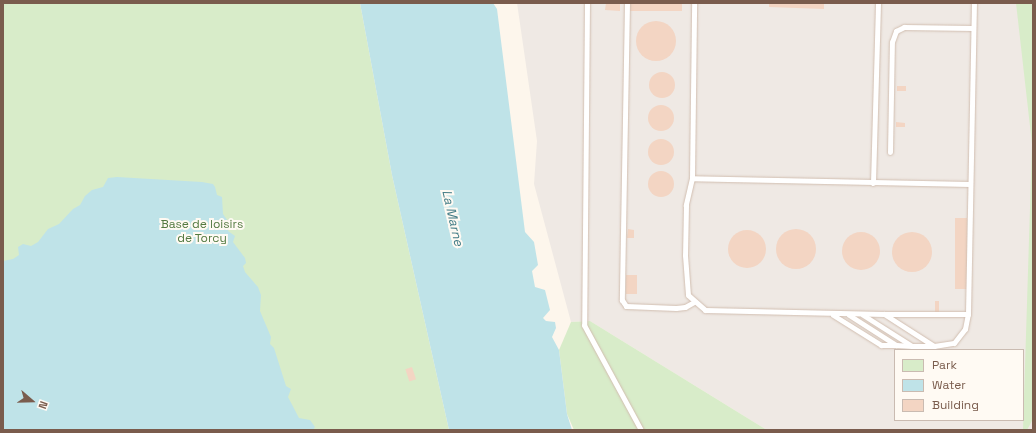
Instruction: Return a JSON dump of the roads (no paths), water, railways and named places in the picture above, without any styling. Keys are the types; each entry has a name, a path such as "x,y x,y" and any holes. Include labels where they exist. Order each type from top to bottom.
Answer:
{"lane":[{"path":"587,3 584,325 641,430"},
{"path":"627,3 622,300 626,306 676,308 685,307 694,302"},
{"path":"694,3 692,178 686,205 685,255 688,294 694,302 705,310 832,314 968,314"},
{"path":"873,183 878,3"},
{"path":"832,314 881,345 934,346 954,343 965,329 968,314 974,3"},
{"path":"890,152 892,42 896,31 904,27 973,28"},
{"path":"692,178 970,184"},
{"path":"848,314 896,345"},
{"path":"862,314 912,346"},
{"path":"884,314 934,346"}],"water":[{"name":"La Marne","path":"360,3 493,3 497,9 525,232 534,242 538,265 532,271 535,287 545,290 550,310 543,318 546,321 555,322 556,328 552,337 559,350 567,414 572,430 449,430 392,175"},
{"path":"117,177 213,184 217,195 222,197 223,214 230,224 228,231 235,236 233,242 245,258 246,263 243,266 245,272 258,287 261,295 260,311 271,337 270,344 274,348 286,386 291,389 288,397 299,418 310,420 315,427 313,430 3,430 3,261 13,259 19,255 18,247 23,244 31,246 38,242 48,229 59,224 73,209 80,205 85,196 92,190 103,187 108,178"}],"park label":[{"name":"Base de loisirs de Torcy","path":"202,232"}]}
